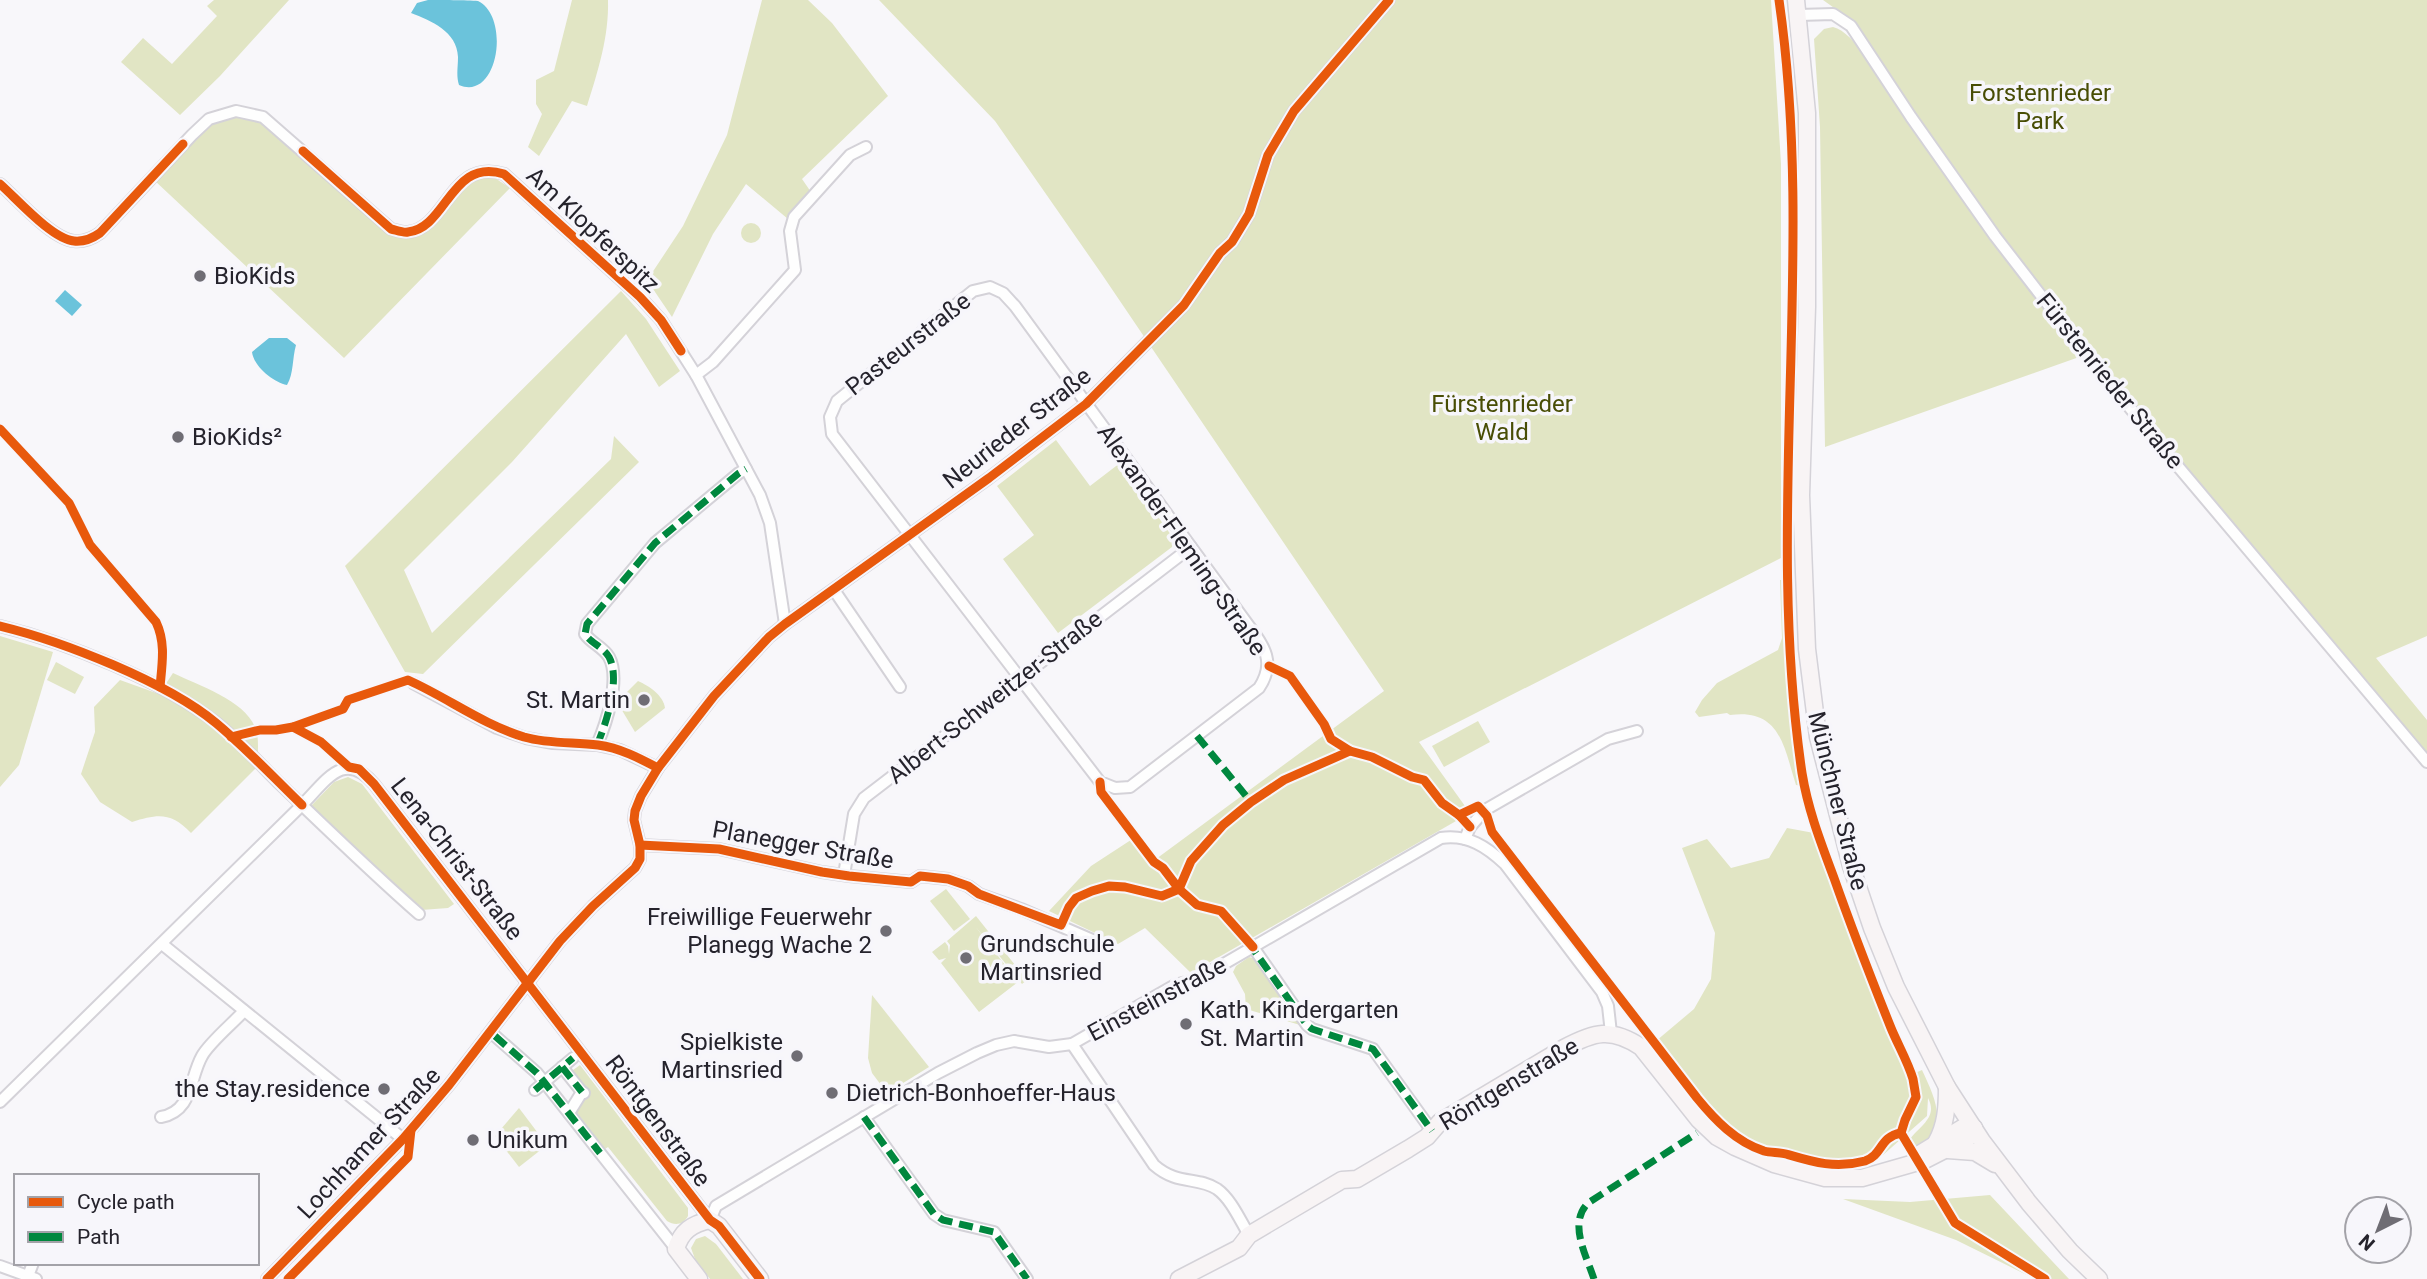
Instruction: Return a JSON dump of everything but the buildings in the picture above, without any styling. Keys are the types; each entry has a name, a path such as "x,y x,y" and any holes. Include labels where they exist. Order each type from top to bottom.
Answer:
{"main road":[{"name":"Münchner Straße","path":"1797,7 1807,113 1807,307 1801,495 1807,649 1818,737 1851,866 1872,928 1896,987 1947,1087 2001,1167 2070,1251 2098,1279"},
{"name":"Röntgenstraße","path":"1179,1279 1240,1248 1249,1235 1342,1180 1357,1179 1417,1143 1440,1122 1584,1037 1611,1033 1630,1040 1640,1047 1704,1126 1735,1147 1774,1164 1825,1178 1862,1178 1901,1168 1940,1146 1962,1128 1974,1128"},
{"path":"1947,1087 1947,1111 1940,1146 1975,1152 2001,1167"},
{"name":"Röntgenstraße","path":"710,1220 719,1226 760,1279"},
{"name":"Einsteinstraße","path":"676,1249 679,1238 688,1229 710,1220"},
{"path":"676,1249 699,1279"}],"street":[{"name":"Neurieder Straße","path":"640,845 635,811 658,768 727,682 785,624 1086,404 1197,289 1206,272 1232,242 1249,214 1268,155 1294,111 1390,0"},
{"name":"Fürstenrieder Straße","path":"1797,7 1833,14 1852,26 1911,117 1995,236 2087,355 2427,762"},
{"name":"Am Klopferspitz","path":"0,184 58,235 75,241 84,240 100,233 209,119 236,111 263,117 391,229 408,232 427,223 462,182 480,171 492,170 513,180 662,320 696,375 760,495 769,523 785,624"},
{"path":"696,375 713,362 795,270 790,231 794,217 850,155 866,146"},
{"name":"Pasteurstraße","path":"1020,679 832,435 830,417 837,401 973,291 990,287 1003,293 1086,404"},
{"name":"Alexander-Fleming-Straße","path":"1020,679 1100,782 1122,788 1135,783 1259,688 1268,676 1268,657 1262,645 1086,404"},
{"path":"597,745 612,702 610,659 585,634 587,624 655,543 746,469"},
{"name":"Albert-Schweitzer-Straße","path":"844,875 854,814 864,798 1191,547"},
{"path":"834,590 900,687"},
{"path":"0,626 81,653 169,692 214,721 366,868 419,914"},
{"path":"413,683 473,716 526,738 620,750 658,768"},
{"path":"1611,1033 1608,1006 1602,992 1581,962 1505,864 1485,847 1465,839 1469,827 1483,811 1608,739 1637,732"},
{"name":"Lena-Christ-Straße","path":"0,1102 339,769 359,769 374,784 528,983"},
{"name":"Einsteinstraße","path":"710,1220 716,1206 938,1073 996,1045 1014,1041 1049,1047 1072,1044 1175,985 1194,980 1253,947 1434,841 1449,837 1465,839"},
{"path":"640,845 640,859 635,868 578,921 528,983 494,1032 544,1082 590,1135 600,1153 676,1249"},
{"name":"Planegger Straße","path":"640,845 719,849 844,875 911,882 919,876 948,879 1104,945"},
{"path":"162,944 403,1139"},
{"path":"1253,947 1307,1025 1373,1049 1432,1130"},
{"name":"Röntgenstraße","path":"528,983 710,1220"},
{"path":"161,1117 179,1109 190,1093 202,1056 244,1011"},
{"name":"Lochhamer Straße","path":"267,1279 403,1139 494,1032"},
{"path":"1072,1044 1154,1165 1174,1179 1211,1186 1219,1191 1227,1199 1249,1235"},
{"path":"504,1061 512,1051"},
{"path":"535,1090 573,1058"},
{"path":"562,1067 583,1092 568,1132"},
{"path":"864,1117 933,1214 943,1220 994,1232 1027,1279"},
{"path":"0,1266 32,1278"}],"green space":[{"path":"214,0 289,0 220,76 180,115 121,62 143,38 172,64 217,16 207,6"},
{"path":"572,0 608,0 602,54 587,106 572,101 539,156 528,147 542,114 536,104 536,80 554,71"},
{"path":"762,0 808,0 832,23 888,96 802,179 811,192 788,219 746,184 713,234 672,317 653,289 644,285 683,226 727,135"},
{"name":"Fürstenrieder Wald","path":"879,0 1771,0 1781,164 1781,558 1419,742 1470,813 1191,973 1145,928 1118,944 1049,911 1091,866 1137,836 1156,859 1384,691 995,121"},
{"path":"1823,0 2427,0 2427,636 2376,658 2427,720 2427,755 2088,350 1929,137 1854,22"},
{"name":"Forstenrieder Park","path":"1833,27 1850,37 1858,46 1936,162 2082,356 1825,447 1820,127 1814,39 1824,29"},
{"path":"237,115 259,120 390,234 409,236 472,178 489,174 510,188 344,358 154,180 211,122"},
{"path":"747,223 755,223 761,233 755,243 747,243 741,237 741,229"},
{"path":"621,291 646,319 680,371 659,387 626,334 512,462 404,570 432,633 611,459 614,436 639,462 423,674 405,672 345,566"},
{"path":"1056,440 1090,486 1120,463 1171,535 1173,543 1172,547 1058,633 1003,559 1034,535 997,486"},
{"path":"1780,580 1786,580 1793,710 1802,786 1796,785 1783,745 1770,724 1747,714 1727,713 1699,717 1695,712 1717,683 1778,650 1782,638"},
{"path":"0,636 53,652 19,765 0,787"},
{"path":"56,662 84,677 75,694 47,680"},
{"path":"173,673 231,701 249,717 257,736 258,766 191,833 170,818 157,816 132,822 100,802 81,774 95,732 94,707 120,680 159,694"},
{"path":"638,681 658,695 665,708 635,732 617,702"},
{"path":"1478,721 1490,742 1444,767 1432,746"},
{"path":"348,777 362,784 454,904 448,908 421,910 375,870 311,806 334,782"},
{"path":"1787,828 1814,833 1880,1007 1915,1073 1922,1070 1931,1091 1937,1123 1927,1141 1916,1149 1910,1139 1930,1116 1931,1105 1928,1098 1927,1116 1883,1155 1860,1159 1810,1159 1761,1146 1724,1123 1656,1041 1694,1009 1711,979 1715,933 1682,848 1707,839 1731,868 1769,858"},
{"path":"946,889 970,919 954,931 930,901"},
{"path":"976,916 1027,980 1022,984 975,926 1018,982 979,1012 941,963 946,958 939,960 932,952 945,942 949,954 950,945 947,941"},
{"path":"1249,957 1256,959 1300,1025 1246,1009 1245,994 1233,972 1236,966"},
{"path":"872,995 929,1067 887,1093 872,1073 868,1058"},
{"path":"580,1065 688,1208 688,1216 681,1223 673,1224 667,1221 574,1109 584,1092 569,1073"},
{"path":"519,1108 547,1145 519,1167 495,1136"},
{"path":"1990,1195 2069,1279 2035,1279 1956,1240 1843,1199 1910,1202"},
{"path":"705,1236 716,1244 743,1279 710,1279 695,1259 691,1248 696,1239"}],"water":[{"path":"428,0 478,1 488,10 497,39 491,70 483,81 472,87 459,85 457,48 453,40 442,28 411,13 417,3"},
{"path":"65,290 82,305 72,316 55,301"},
{"path":"269,338 287,338 296,345 287,385 265,373 254,358 252,352"}],"marked path":[{"path":"597,745 608,714 613,677 609,657 585,634 587,624 655,543 746,469"},
{"path":"1197,736 1251,802"},
{"path":"1248,942 1307,1025 1373,1049 1432,1131"},
{"path":"495,1036 537,1073 600,1153"},
{"path":"535,1090 573,1058"},
{"path":"562,1067 582,1092"},
{"path":"864,1117 934,1214 943,1220 994,1232 1027,1279"},
{"path":"1594,1279 1579,1230 1582,1211 1588,1203 1697,1133"}],"cycle path":[{"path":"267,1279 403,1139 449,1085 560,941 635,868 640,859 640,845 634,820 641,796 658,768 714,696 769,637 785,624 989,478 1086,404 1184,305 1220,253 1232,242 1249,214 1268,155 1294,111 1389,0"},
{"path":"1779,0 1789,96 1793,193 1788,580 1792,676 1802,773 1824,852 1876,991 1913,1079 1916,1097 1901,1133"},
{"path":"0,184 35,217 65,239 85,240 100,233 183,144"},
{"path":"303,151 391,229 404,232 421,228 432,219 472,175 486,171 504,174 640,297 661,320 681,351"},
{"path":"0,429 69,503 90,545 156,622 162,646 160,687"},
{"path":"0,626 83,652 170,693 216,723 302,805"},
{"path":"1269,666 1290,676 1324,724 1331,739 1350,751 1372,757 1412,777 1424,780 1442,803 1470,827"},
{"path":"231,737 260,730 293,727 343,709 348,700 408,680 509,732 543,741 606,746 658,768"},
{"path":"293,727 321,742 349,767 359,769 374,784 710,1220 719,1226 760,1279"},
{"path":"640,845 719,849 849,876 911,882 920,876 948,879 968,886 979,894 1061,925 1076,898 1092,891 1109,886 1125,887 1162,896 1179,889 1191,861 1223,825 1251,802 1284,780 1350,751"},
{"path":"1100,782 1101,792 1154,862 1163,868 1179,889 1197,905 1221,911 1253,947"},
{"path":"1459,815 1478,806 1487,816 1492,832 1697,1098 1735,1136 1764,1151 1824,1164 1844,1164 1871,1158 1889,1138 1901,1133"},
{"path":"288,1279 408,1157 411,1130"},
{"path":"1901,1133 1955,1223 2045,1279"}],"place":[{"name":"BioKids","path":"200,276"},
{"name":"BioKids²","path":"178,437"},
{"name":"St. Martin","path":"644,700"},
{"name":"Freiwillige Feuerwehr Planegg Wache 2","path":"886,931"},
{"name":"Grundschule Martinsried","path":"966,958"},
{"name":"Kath. Kindergarten St. Martin","path":"1186,1024"},
{"name":"Spielkiste Martinsried","path":"797,1056"},
{"name":"the Stay.residence","path":"384,1089"},
{"name":"Dietrich-Bonhoeffer-Haus","path":"832,1093"},
{"name":"Unikum","path":"473,1140"}]}
